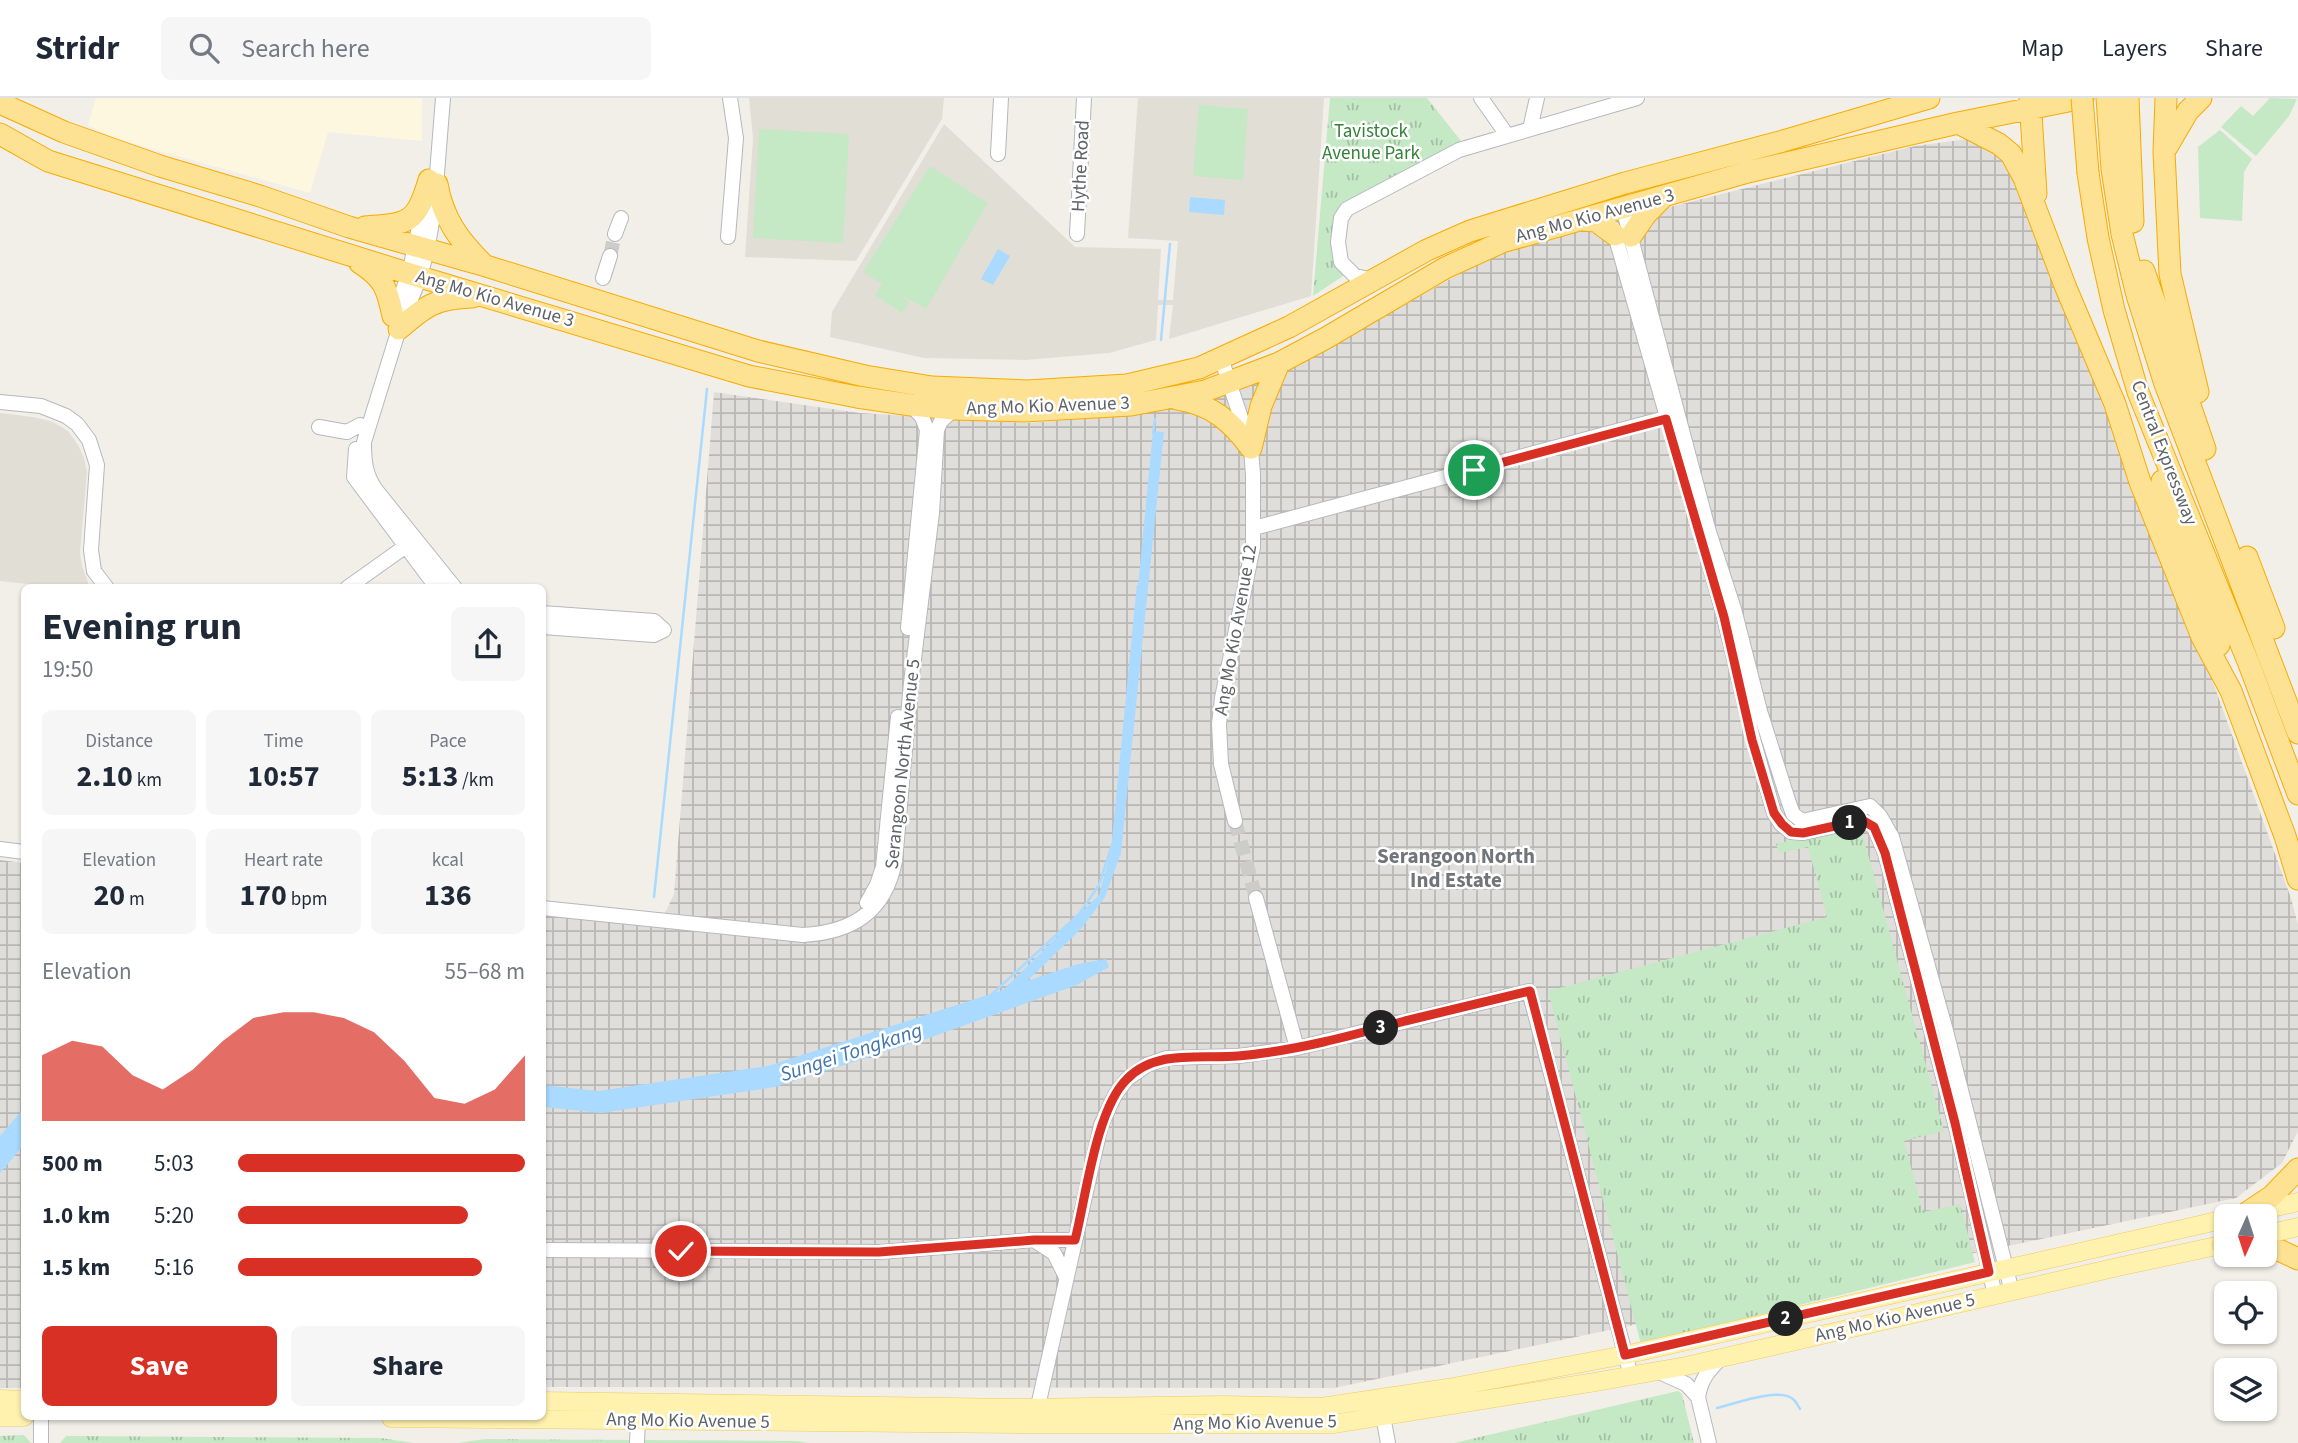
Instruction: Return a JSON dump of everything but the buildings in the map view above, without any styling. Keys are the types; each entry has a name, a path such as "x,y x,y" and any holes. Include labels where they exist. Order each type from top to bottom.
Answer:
{"highway":[{"path":"13,98 64,132"},
{"name":"Ang Mo Kio Avenue 3","path":"0,103 64,132 160,166 260,196 349,227 486,266 758,351 864,376 932,387 1027,391 1127,385 1199,368 1289,327 1427,250 1480,228 1625,183 1929,98"},
{"name":"Ang Mo Kio Avenue 3","path":"0,134 48,161 749,376 911,405 1024,411 1130,405 1205,391 1279,363 1436,273 1502,242 1748,172 1958,123 2031,103 2082,98"},
{"name":"Central Expressway","path":"2082,98 2088,173 2098,238 2138,392 2249,664 2298,794"},
{"name":"Central Expressway","path":"2107,98 2121,168 2122,234 2137,295 2165,384 2298,733"},
{"path":"2128,98 2121,168 2143,268 2211,466 2298,693"},
{"path":"2166,98 2164,152 2170,274 2196,377 2211,466"},
{"path":"2164,152 2176,128 2194,103 2201,98"},
{"path":"2031,103 2037,213"},
{"path":"1958,123 1991,139 2011,154 2024,178 2115,404 2140,482 2202,637 2231,691"},
{"path":"0,151 48,161"},
{"path":"349,227 391,225 410,218 420,209 433,182"},
{"path":"433,182 448,223 486,266"},
{"path":"1583,220 1596,221 1623,235 1662,198"},
{"path":"1480,228 1489,230 1492,234 1492,242 1488,248"},
{"path":"344,252 377,274 386,290 396,323 435,302 484,296"},
{"path":"604,332 607,313 614,307"},
{"path":"1251,448 1261,406 1279,363"},
{"path":"2138,392 2171,516 2216,634 2231,691 2298,878"},
{"path":"1173,398 1198,403 1211,409 1235,427 1251,448"},
{"path":"2258,1204 2272,1196 2298,1169"},
{"path":"2277,1251 2298,1259"}],"main road":[{"name":"Ang Mo Kio Avenue 5","path":"2277,1207 2298,1202"},
{"name":"Ang Mo Kio Avenue 5","path":"546,1420 724,1422 1035,1416 1222,1405 1321,1407 1448,1388 1625,1355 2214,1221"},
{"path":"2277,1232 2298,1227"},
{"name":"Ang Mo Kio Avenue 5","path":"546,1401 713,1402 1035,1416 1333,1424 1657,1371 2214,1247"},
{"path":"0,1399 21,1400"},
{"path":"713,1402 722,1413 724,1422"},
{"path":"0,1418 21,1418"}],"street":[{"path":"433,182 434,98"},
{"path":"443,98 433,182 421,248 414,275 360,425 354,477 409,543 451,584"},
{"path":"729,237 736,138 730,98"},
{"path":"998,154 1001,98"},
{"name":"Hythe Road","path":"1077,234 1084,98"},
{"path":"1481,98 1507,135"},
{"path":"1530,129 1536,98"},
{"path":"1374,279 1355,276 1341,262 1338,242 1341,218 1348,209 1465,148 1621,100 1637,98"},
{"path":"1616,211 1724,617 1752,740 1774,813 1791,832 1803,833 1862,820 1874,827 1885,853 1955,1123 1989,1272 2004,1294"},
{"path":"615,234 621,218"},
{"path":"603,278 610,256"},
{"path":"396,323 364,442 364,461 368,478 434,584"},
{"name":"Ang Mo Kio Avenue 12","path":"1221,358 1251,448 1254,528 1253,547 1219,724 1221,764 1235,821"},
{"path":"0,400 41,406 66,416 77,424 89,440 97,465 91,550 94,571 104,584"},
{"name":"Serangoon North Avenue 5","path":"546,900 805,928 836,922 855,914 867,903 883,867 925,455 926,422 911,405"},
{"name":"Serangoon North Avenue 5","path":"546,908 803,935 839,931 861,918 886,891 892,879 895,861 911,683 932,505 937,430 941,421 954,409"},
{"path":"1254,528 1672,417"},
{"path":"1672,417 1793,814 1802,821 1870,806 1880,816 1892,837 2000,1240 2006,1268 2004,1294"},
{"path":"318,427 347,432 360,425"},
{"path":"353,584 409,543"},
{"path":"546,614 637,627 546,627"},
{"path":"0,847 21,849"},
{"path":"1256,898 1297,1048"},
{"path":"1035,1416 1101,1125 1127,1079 1147,1065 1166,1058 1239,1056 1297,1048 1530,991 1630,1376"},
{"path":"546,1250 879,1252 1034,1240 1075,1240"},
{"path":"1034,1240 1054,1253 1066,1278"},
{"path":"2000,1240 2028,1264"},
{"path":"1968,1276 1973,1300"},
{"path":"1709,1443 1698,1397 1700,1382 1722,1357"},
{"path":"1657,1371 1686,1384 1698,1397"},
{"path":"1383,1416 1388,1443"},
{"path":"41,1420 41,1443"},
{"path":"637,1443 638,1421"}],"shaded area":[{"path":"96,98 422,98 422,141 328,132 310,193 113,138 88,125"},
{"path":"749,98 944,98 942,119 856,261 745,257 753,138"},
{"path":"1138,98 1324,98 1311,296 1169,339 1173,305 1158,305 1156,340 1109,353 1025,360 924,358 830,337 832,312 944,124 1075,247 1161,249 1158,300 1173,300 1178,241 1128,238"},
{"path":"1968,139 1987,142 2007,163 2113,406 2291,898 2298,925 2298,1131 2282,1163 2236,1198 1334,1388 546,1387 546,915 659,926 674,894 714,392 860,413 1027,423 1132,415 1214,399 1297,366 1505,248 1915,146"},
{"path":"0,413 53,422 68,431 78,445 87,472 80,553 89,584 0,581"},
{"path":"0,860 21,863 21,1388 0,1388"}],"green space":[{"name":"Tavistock Avenue Park","path":"1330,98 1427,98 1461,141 1340,209 1346,274 1313,296"},
{"path":"2270,98 2297,99 2289,116 2256,156 2221,127 2241,106 2253,116"},
{"path":"1199,105 1248,109 1243,180 1193,176"},
{"path":"759,129 849,134 843,243 753,238"},
{"path":"2220,130 2252,159 2244,172 2242,221 2200,218 2198,147"},
{"path":"930,166 988,203 926,309 894,291 909,302 902,313 875,295 882,284 863,272"},
{"path":"1860,825 1944,1131 1904,1141 1923,1212 1960,1204 1975,1262 1641,1344 1548,991 1827,917 1808,847 1779,853 1776,844"},
{"path":"1678,1391 1682,1394 1694,1443 1454,1443"},
{"path":"24,1435 31,1443 0,1443 0,1436"},
{"path":"66,1436 381,1438 414,1443 60,1443"},
{"path":"485,1439 797,1441 809,1443 458,1443"}],"water":[{"path":"1190,197 1225,200 1224,215 1189,212"},
{"path":"998,249 1010,256 993,285 981,279"},
{"name":"Sungei Tongkang","path":"1153,431 1164,432 1121,853 1105,897 1081,929 1027,981 1078,964 1106,959 1109,967 1077,985 929,1038 775,1087 601,1113 546,1107 546,1085 598,1091 768,1066 1003,990 1099,895 1113,845"},
{"path":"21,1112 21,1148 0,1173 0,1136"}],"waterway":[{"path":"1161,340 1170,244"},
{"path":"654,897 707,389"},
{"path":"1153,433 1155,419"},
{"path":"992,994 1079,914 1099,885 1113,842 1138,586"},
{"path":"1717,1408 1757,1397 1779,1395 1788,1396 1800,1409"}],"tunnel":[{"path":"610,256 615,234"},
{"path":"1235,821 1256,898"}],"district":[{"name":"Serangoon North Ind Estate","path":"1456,868"}],"route":[{"path":"681,1251 879,1252 1034,1240 1075,1240 1104,1116 1127,1079 1147,1065 1166,1058 1239,1056 1297,1048 1530,991 1625,1355 1989,1272 1955,1123 1885,853 1874,827 1862,820 1803,833 1791,832 1774,813 1752,740 1724,617 1666,419 1474,470"}]}
